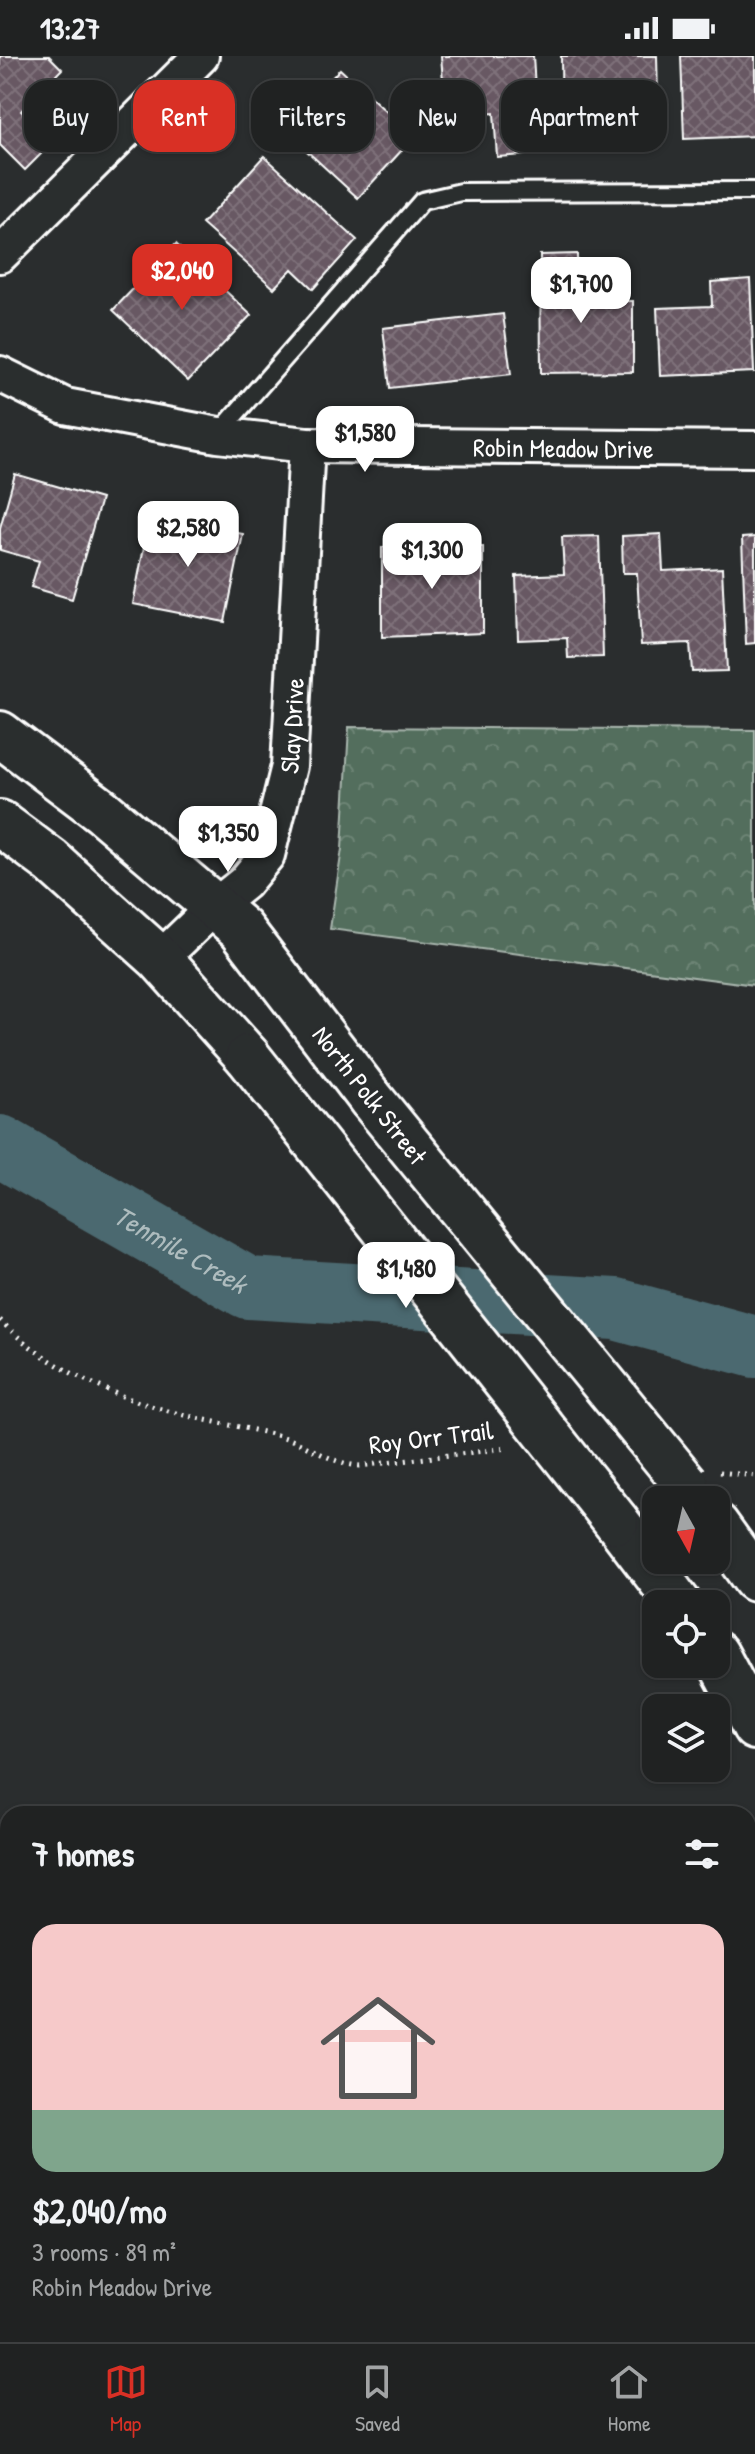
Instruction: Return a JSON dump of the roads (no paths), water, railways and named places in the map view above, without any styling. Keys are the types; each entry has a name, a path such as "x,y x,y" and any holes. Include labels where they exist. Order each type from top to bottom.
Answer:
{"main road":[{"name":"North Polk Street","path":"0,734 102,811 241,929 371,1099 696,1485"},
{"path":"0,823 51,861 160,959 248,1057 668,1590"},
{"path":"730,1544 755,1579"},
{"path":"729,1678 755,1727"}],"street":[{"path":"0,255 201,56"},
{"name":"Robin Meadow Drive","path":"0,374 65,406 218,435 307,445 755,449"},
{"name":"Slay Drive","path":"160,959 244,883 267,855 289,766 307,445"}],"lane":[{"path":"218,435 422,201 461,192 755,191"}],"waterway":[{"name":"Tenmile Creek","path":"0,1146 248,1288 616,1309 755,1347"}]}
